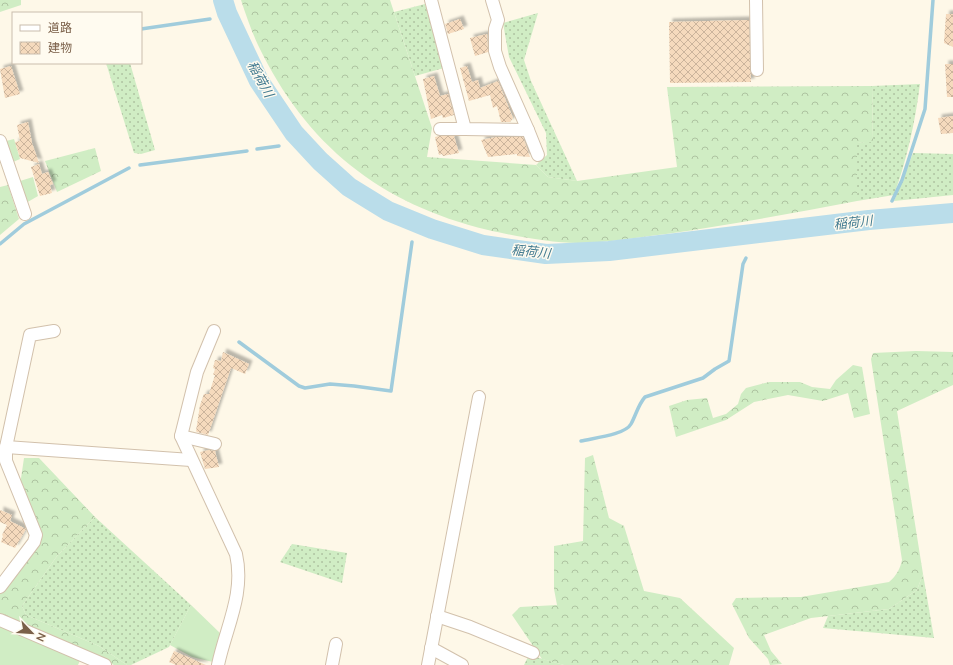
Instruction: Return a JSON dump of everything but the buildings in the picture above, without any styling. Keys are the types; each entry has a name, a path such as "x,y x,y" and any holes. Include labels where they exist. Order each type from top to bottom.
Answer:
{"street":[{"path":"431,0 465,129"},
{"path":"492,0 498,20 495,29 495,51 500,67 538,155"},
{"path":"756,0 757,70"},
{"path":"440,129 528,130"},
{"path":"0,141 25,214"},
{"path":"214,330 197,372 181,436 190,460 208,493 236,554 238,564 237,601 218,665"},
{"path":"0,586 34,542 36,535 6,461 6,447 30,335 54,331"},
{"path":"428,665 479,397"},
{"path":"181,436 215,444"},
{"path":"6,447 190,460"},
{"path":"437,616 470,627 533,653"},
{"path":"0,620 105,665"},
{"path":"332,665 336,644"},
{"path":"431,648 462,665"}],"green space":[{"path":"0,0 21,0 21,5 0,12"},
{"path":"241,0 390,0 432,128 427,157 536,165 548,177 577,181 677,167 667,87 872,86 873,142 857,143 857,201 762,219 622,240 589,243 556,242 521,237 488,230 449,219 413,204 380,186 350,165 323,141 299,112 277,81 255,39"},
{"path":"425,4 444,68 415,76 394,12"},
{"path":"538,13 524,60 531,81 577,181 548,177 536,165 547,155 546,133 509,57 503,23"},
{"path":"106,64 130,64 155,150 141,154 134,153"},
{"path":"920,84 910,141 894,195 857,201 857,143 873,141 872,86"},
{"path":"14,139 20,159 13,162 6,141"},
{"path":"95,148 101,171 57,192 45,161"},
{"path":"913,153 953,154 953,195 894,201"},
{"path":"33,177 38,196 26,203 20,181"},
{"path":"8,185 19,219 0,235 0,187"},
{"path":"916,351 953,352 953,385 897,411 923,574 917,590 889,609 811,618 764,635 771,651 782,664 770,665 768,659 749,638 732,604 736,598 801,597 889,582 899,569 902,560 871,359 873,353"},
{"path":"853,365 862,367 870,414 854,418 848,393 823,401 788,395 754,402 726,420 676,437 669,406 687,400 707,398 713,418 726,414 738,404 741,394 746,388 769,382 800,382 812,387 830,389 836,380"},
{"path":"593,455 609,518 624,526 644,591 680,598 734,648 729,665 564,665 542,659 512,615 520,607 557,605 554,589 554,546 583,541 585,458"},
{"path":"24,458 39,458 95,517 57,556 22,606 26,615 99,646 127,665 114,665 0,614 0,592 36,546 20,485"},
{"path":"95,517 191,605 169,647 131,665 127,665 99,646 26,615 22,606 57,556"},
{"path":"292,544 347,553 342,583 280,562"},
{"path":"923,574 934,638 823,628 828,616 889,609 917,590"},
{"path":"191,605 221,634 213,662 192,657 170,645"},
{"path":"0,625 81,658 78,665 0,665"},
{"path":"529,655 564,665 524,665"}],"waterway":[{"name":"稲荷川","path":"223,0 227,13 259,81 294,133 320,161 349,187 388,211 432,229 483,245 546,254 609,251 869,220 953,213"},
{"path":"892,201 902,180 925,109 933,0"},
{"path":"142,29 210,19"},
{"path":"257,149 279,146"},
{"path":"140,165 247,151"},
{"path":"0,244 24,224 129,168"},
{"path":"239,342 299,386 305,388 330,384 391,391 412,242"},
{"path":"581,441 608,436 628,428 645,397 703,378 729,361 743,264 746,258"}]}
